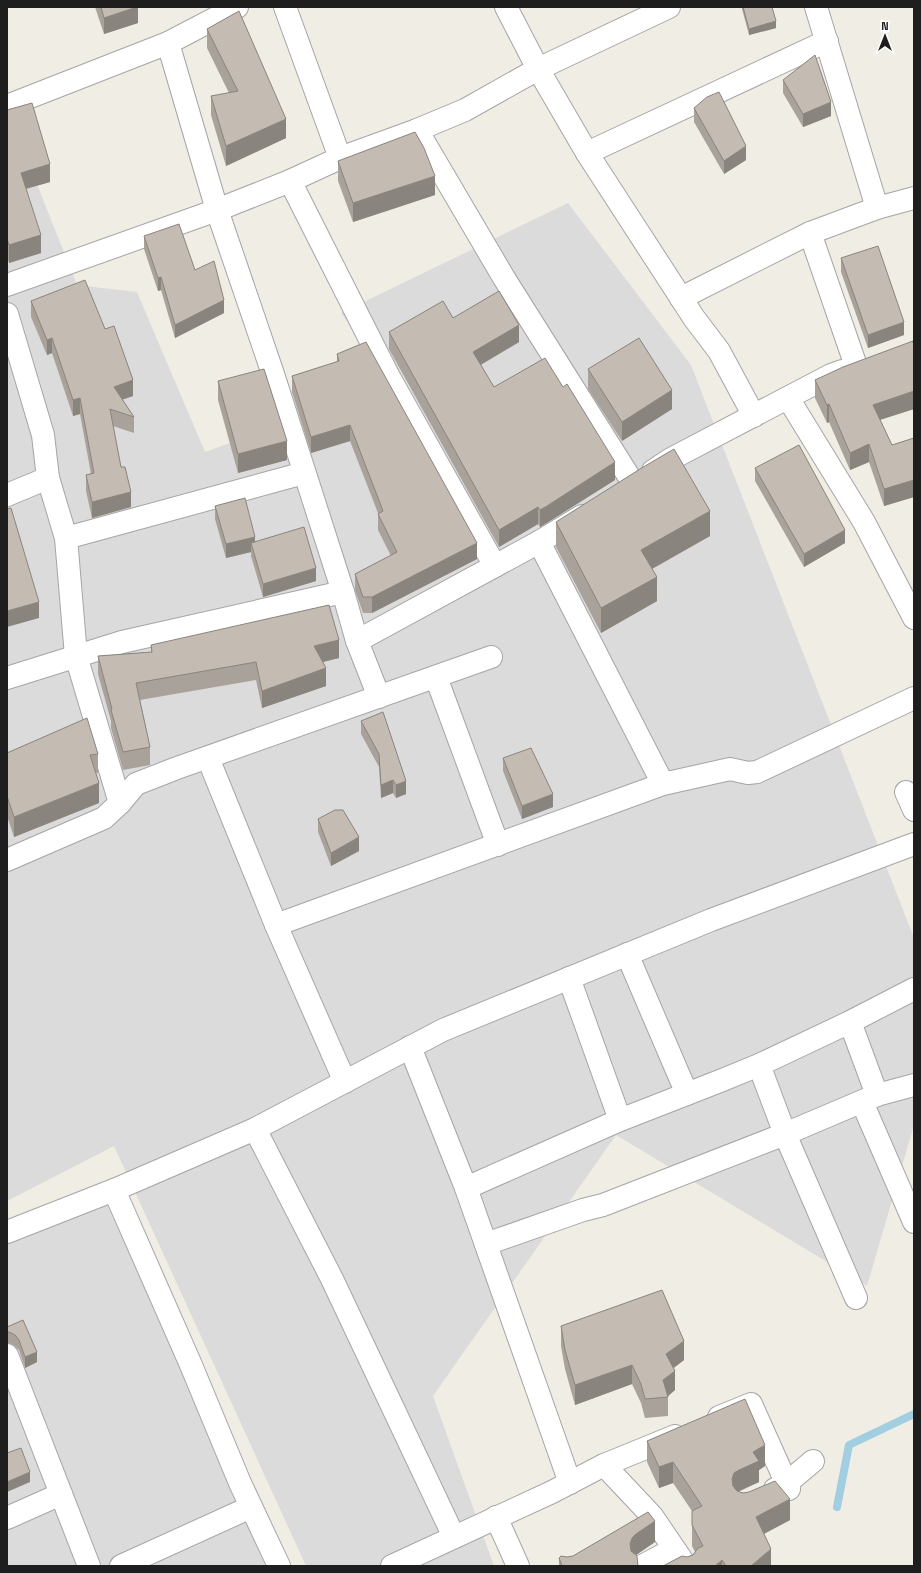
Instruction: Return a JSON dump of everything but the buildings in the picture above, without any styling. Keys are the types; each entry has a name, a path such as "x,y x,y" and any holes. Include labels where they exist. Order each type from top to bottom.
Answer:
{"street":[{"path":"7,106 168,43 237,7"},
{"path":"286,7 340,158"},
{"path":"506,7 538,69 587,153 694,318 719,351 754,416"},
{"path":"7,285 218,210 290,181 340,158 417,130 465,110 538,69 669,7"},
{"path":"816,7 878,208"},
{"path":"587,153 827,41"},
{"path":"168,43 218,210 343,592 357,641 379,697"},
{"path":"417,130 504,278 633,483"},
{"path":"290,181 389,377 495,566"},
{"path":"681,298 810,233 878,208 914,198"},
{"path":"810,233 856,366"},
{"path":"7,314 42,435 48,478 66,538 76,656 120,804"},
{"path":"357,641 539,542 671,459 831,376 877,358"},
{"path":"788,398 864,522 914,618"},
{"path":"66,538 304,473"},
{"path":"7,495 48,478"},
{"path":"539,542 663,784"},
{"path":"7,678 122,642 343,592"},
{"path":"7,860 104,818 120,804 136,784 436,676 491,658"},
{"path":"436,676 498,845"},
{"path":"276,925 663,784 730,769 748,773 757,772 914,698"},
{"path":"208,758 276,925 345,1082"},
{"path":"7,1232 114,1190 255,1130 443,1030 711,920 914,844"},
{"path":"627,954 687,1094"},
{"path":"569,978 620,1120"},
{"path":"466,1188 620,1120 759,1065 850,1022 914,989"},
{"path":"850,1022 869,1099 914,1222"},
{"path":"410,1047 466,1188 570,1483"},
{"path":"759,1065 785,1134 856,1298"},
{"path":"486,1244 583,1210 604,1205 785,1134 869,1099 914,1085"},
{"path":"255,1130 332,1279 454,1537"},
{"path":"114,1190 251,1507 279,1566"},
{"path":"7,1355 90,1566"},
{"path":"392,1566 570,1483 604,1465 751,1404 788,1486"},
{"path":"759,1496 788,1486 813,1461"},
{"path":"604,1465 652,1516 680,1558 642,1566"},
{"path":"7,1518 61,1494"},
{"path":"121,1566 251,1507"},
{"path":"632,1528 652,1516"},
{"path":"496,1517 518,1566"}],"shaded area":[{"path":"7,109 77,285 137,292 205,452 389,386 372,356 341,313 568,203 691,365 914,938 914,1125 867,1286 616,1135 433,1396 494,1566 306,1566 114,1146 7,1201"},
{"path":"100,1190 277,1566 7,1566 7,1231"}],"waterway":[{"path":"837,1507 849,1445 914,1414"}]}
